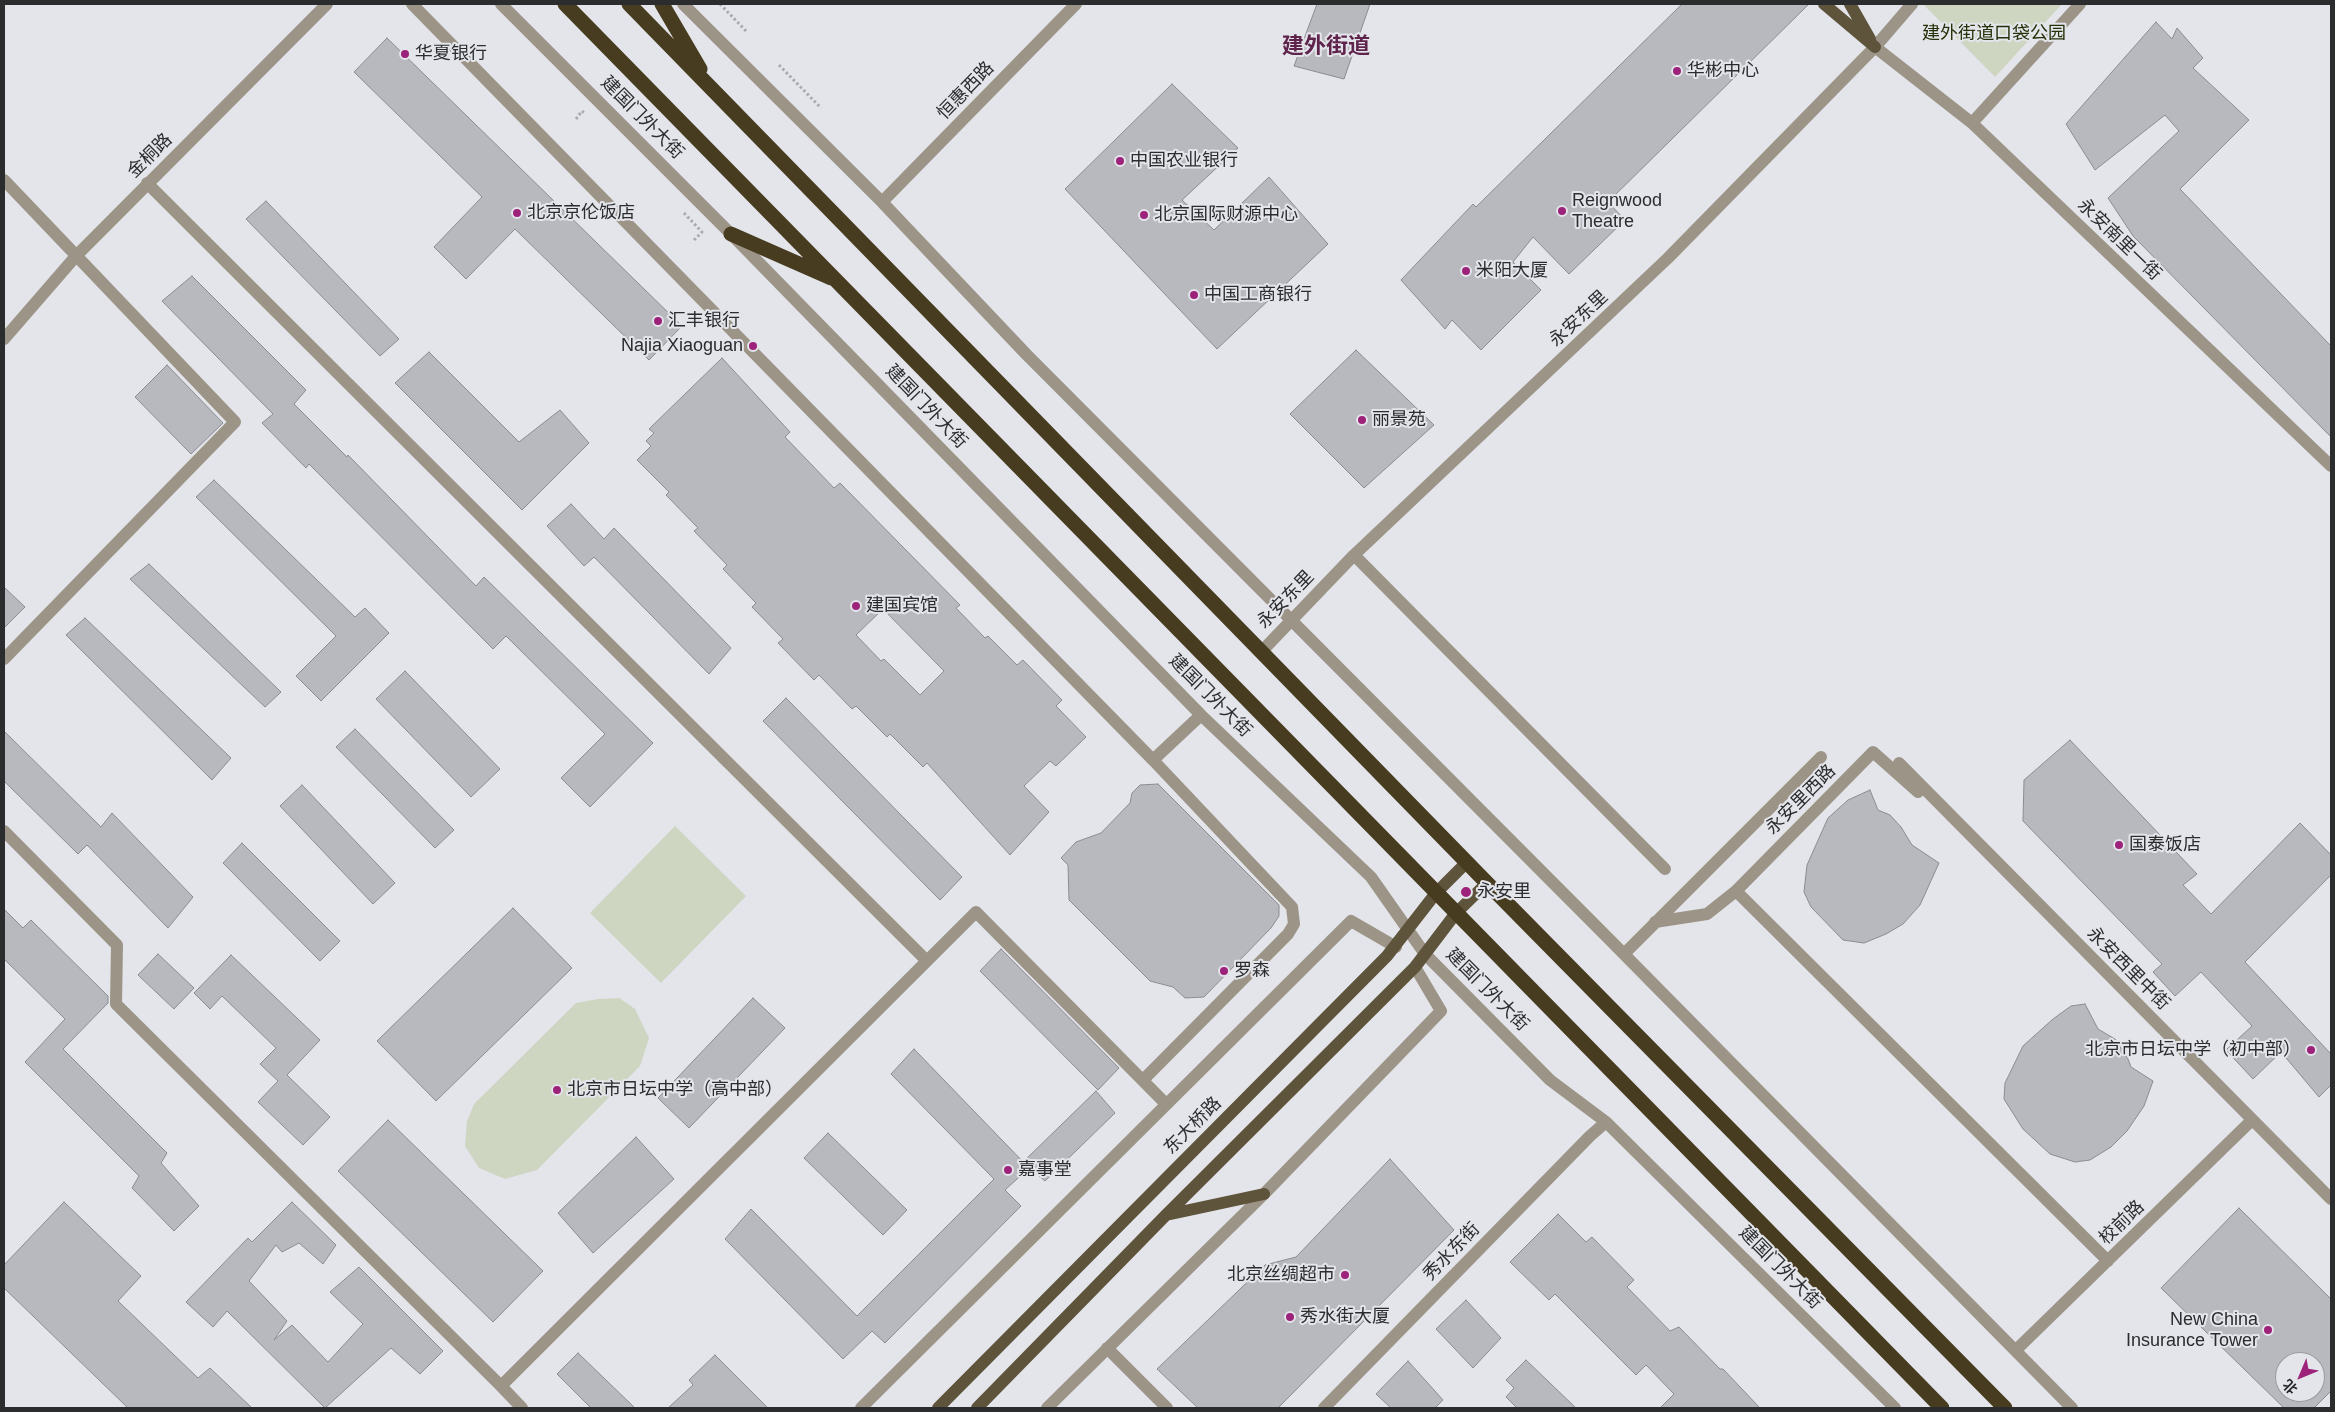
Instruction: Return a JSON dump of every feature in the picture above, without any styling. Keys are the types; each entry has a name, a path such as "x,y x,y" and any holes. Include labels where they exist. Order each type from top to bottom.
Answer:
{"highway":[{"name":"建国门外大街","path":"565,4 1942,1408"},
{"path":"629,4 1466,862 2005,1408"},
{"path":"662,4 710,88"},
{"path":"731,234 838,281"}],"main road":[{"path":"1824,4 1875,47"},
{"path":"1850,4 1875,47"},
{"name":"东大桥路","path":"938,1408 1396,947 1436,893 1466,862"},
{"path":"977,1408 1166,1215 1415,967 1456,913 1487,883"},
{"path":"1166,1215 1264,1194"}],"street":[{"name":"金桐路","path":"4,340 76,256 327,4"},
{"path":"412,4 1153,760 1292,907 1294,924 1288,934 1143,1080"},
{"name":"建国门外大街","path":"501,4 731,234 1201,715 1371,877 1425,954 1550,1080 1606,1122 1895,1408"},
{"path":"683,4 882,202 1026,354 1624,954 2072,1408"},
{"name":"永安东里","path":"1262,651 1354,555 1668,258 1875,47 1912,4"},
{"path":"1972,123 2080,4"},
{"name":"恒惠西路","path":"882,202 1069,6"},
{"name":"永安南里一街","path":"1875,47 1972,123 2331,466"},
{"path":"4,180 235,422 4,660"},
{"path":"148,183 927,961"},
{"path":"1354,555 1665,869"},
{"path":"1153,760 1201,715"},
{"name":"永安里西路","path":"1655,922 1707,914 1736,891 1873,752 1934,806 1963,826"},
{"name":"永安里西路","path":"1624,954 1821,757"},
{"name":"永安西里中街","path":"1899,763 2331,1199"},
{"path":"4,831 117,945 116,1004 522,1408"},
{"path":"1736,891 2108,1261"},
{"path":"500,1386 976,912 1166,1104"},
{"path":"861,1408 1351,921 1396,947"},
{"path":"1047,1408 1264,1194 1441,1011 1415,967"},
{"name":"校前路","path":"2016,1350 2252,1120"},
{"name":"秀水东街","path":"1324,1408 1590,1136 1606,1122"},
{"path":"1108,1348 1167,1408"}],"path":[{"path":"720,4 747,32"},
{"path":"780,65 821,108"},
{"path":"576,119 582,111 590,119"},
{"path":"682,211 702,232 694,240"}],"green space":[{"name":"建外街道口袋公园","path":"1923,4 2062,4 1995,77"},
{"path":"675,826 746,896 661,983 590,913"},
{"path":"619,998 635,1009 649,1038 640,1066 537,1170 505,1179 479,1168 465,1146 467,1121 474,1104 576,1003"}],"building":[{"path":"1317,4 1370,4 1344,79 1294,66"},
{"path":"1682,4 1809,4 1608,202 1625,220 1569,274 1533,237 1513,262 1541,290 1481,350 1452,320 1445,329 1401,280 1473,204 1476,207"},
{"path":"2156,22 2172,39 2177,28 2203,58 2193,68 2249,120 2180,189 2331,346 2331,437 2133,236 2108,198 2179,131 2165,115 2095,170 2066,124"},
{"name":"北京京伦饭店","path":"387,38 682,326 649,360 515,229 466,279 434,247 482,197 354,72"},
{"name":"北京国际财源中心","path":"1172,84 1238,148 1182,200 1214,230 1269,177 1328,244 1217,349 1065,189"},
{"path":"266,201 399,339 380,356 246,219"},
{"path":"192,276 306,390 294,404 347,457 348,455 476,586 484,577 653,743 590,807 561,778 605,734 506,636 493,649 309,464 306,468 262,423 273,414 162,301"},
{"name":"丽景苑","path":"1356,350 1434,425 1364,488 1290,414"},
{"path":"429,352 519,442 560,410 589,443 522,510 395,383"},
{"name":"建国宾馆","path":"722,358 790,432 785,437 834,488 840,483 960,605 956,608 985,638 988,636 1017,665 1023,660 1062,700 1056,706 1086,737 1056,766 1050,761 1024,786 1049,812 1010,855 927,763 923,767 890,734 887,737 856,706 852,709 819,675 814,680 778,643 783,639 752,607 756,603 723,569 727,565 694,531 698,528 666,495 669,492 637,460 651,446 646,441 654,433 649,429","holes":["883,609 944,671 920,695 884,659 881,661 856,635"]},
{"path":"167,365 223,423 191,454 135,397"},
{"path":"214,480 355,617 365,608 389,633 321,701 296,676 336,636 196,497"},
{"path":"571,504 604,539 614,528 731,648 709,674 594,557 584,566 547,526"},
{"path":"149,564 281,692 265,707 130,579"},
{"path":"4,587 25,607 4,628"},
{"path":"85,618 231,758 212,780 66,635"},
{"path":"405,671 500,769 471,797 376,699"},
{"path":"786,698 962,877 940,900 763,721"},
{"path":"355,729 454,830 435,848 336,747"},
{"path":"4,731 101,827 112,813 193,897 168,928 87,845 78,854 4,781"},
{"path":"2070,740 2197,874 2183,885 2211,914 2300,823 2331,855 2331,875 2245,962 2331,1054 2331,1085 2319,1097 2281,1052 2253,1079 2226,1050 2252,1026 2201,972 2175,996 2153,972 2162,964 2023,821 2024,780"},
{"path":"1158,784 1279,905 1279,916 1271,928 1204,997 1185,998 1173,987 1150,981 1069,900 1068,865 1061,858 1076,842 1101,833 1130,803 1132,793 1140,785"},
{"path":"302,785 395,883 373,904 280,806"},
{"path":"1870,790 1878,810 1890,815 1901,827 1912,845 1939,863 1920,905 1903,924 1886,934 1864,943 1843,940 1811,907 1804,892 1807,865 1828,818 1848,800"},
{"path":"242,843 340,941 320,961 223,863"},
{"path":"513,908 572,968 436,1101 377,1041"},
{"path":"4,909 23,928 31,920 108,996 108,1003 63,1049 167,1153 161,1163 199,1206 174,1231 132,1188 139,1176 25,1062 65,1019 4,959"},
{"path":"1001,949 1119,1068 1098,1090 980,971"},
{"path":"158,954 194,988 174,1009 138,975"},
{"path":"231,955 320,1040 287,1075 330,1117 303,1145 258,1102 278,1081 260,1064 276,1048 222,996 210,1009 194,993"},
{"path":"753,998 785,1028 689,1128 658,1098"},
{"path":"2085,1004 2098,1029 2115,1039 2131,1067 2153,1081 2144,1106 2127,1131 2111,1147 2090,1160 2075,1162 2050,1154 2023,1129 2004,1099 2005,1083 2023,1046 2053,1019 2071,1006"},
{"path":"914,1049 1029,1168 1005,1190 1021,1206 885,1343 872,1331 843,1359 725,1239 751,1209 857,1316 994,1179 891,1074"},
{"path":"1096,1091 1115,1113 1045,1181 1023,1162"},
{"path":"388,1120 543,1271 493,1322 338,1171"},
{"path":"828,1133 907,1210 883,1235 804,1158"},
{"path":"636,1137 674,1179 593,1253 558,1213"},
{"name":"秀水街大厦","path":"1390,1159 1454,1230 1278,1408 1198,1408 1157,1369 1265,1265 1296,1257"},
{"path":"64,1202 141,1276 118,1301 198,1378 210,1368 252,1408 128,1408 4,1288 4,1265"},
{"path":"292,1202 336,1245 323,1264 299,1243 282,1252 276,1245 249,1281 287,1321 274,1340 292,1325 328,1362 363,1324 330,1292 359,1267 443,1351 420,1374 391,1348 325,1408 227,1311 213,1327 186,1302 248,1238 252,1242"},
{"name":"New China Insurance Tower","path":"2239,1208 2331,1299 2331,1391 2325,1397 2325,1352 2275,1352 2275,1399 2161,1288"},
{"path":"1558,1214 1586,1242 1592,1237 1634,1280 1627,1287 1670,1331 1679,1327 1760,1408 1660,1408 1674,1394 1646,1365 1636,1375 1555,1294 1549,1300 1510,1262"},
{"path":"1466,1300 1501,1338 1473,1368 1436,1329"},
{"path":"578,1353 635,1408 591,1408 557,1374"},
{"path":"715,1355 768,1408 668,1408 693,1385 689,1380"},
{"path":"1526,1360 1576,1408 1517,1408 1506,1397 1514,1388 1506,1380"},
{"path":"1408,1361 1443,1400 1435,1408 1391,1408 1376,1394"},
{"name":"New China Insurance Tower","path":"2278,1402 2320,1402 2314,1408 2284,1408"}],"place":[{"name":"华夏银行","path":"405,54"},
{"name":"华彬中心","path":"1677,71"},
{"name":"中国农业银行","path":"1120,161"},
{"name":"Reignwood Theatre","path":"1562,211"},
{"name":"北京京伦饭店","path":"517,213"},
{"name":"北京国际财源中心","path":"1144,215"},
{"name":"米阳大厦","path":"1466,271"},
{"name":"中国工商银行","path":"1194,295"},
{"name":"汇丰银行","path":"658,321"},
{"name":"Najia Xiaoguan","path":"753,346"},
{"name":"丽景苑","path":"1362,420"},
{"name":"建国宾馆","path":"856,606"},
{"name":"国泰饭店","path":"2119,845"},
{"name":"永安里","path":"1466,892"},
{"name":"罗森","path":"1224,971"},
{"name":"北京市日坛中学（初中部）","path":"2311,1050"},
{"name":"北京市日坛中学（高中部）","path":"557,1090"},
{"name":"嘉事堂","path":"1008,1170"},
{"name":"北京丝绸超市","path":"1345,1275"},
{"name":"秀水街大厦","path":"1290,1317"},
{"name":"New China Insurance Tower","path":"2268,1330"}],"district":[{"name":"建外街道","path":"1326,47"}]}
